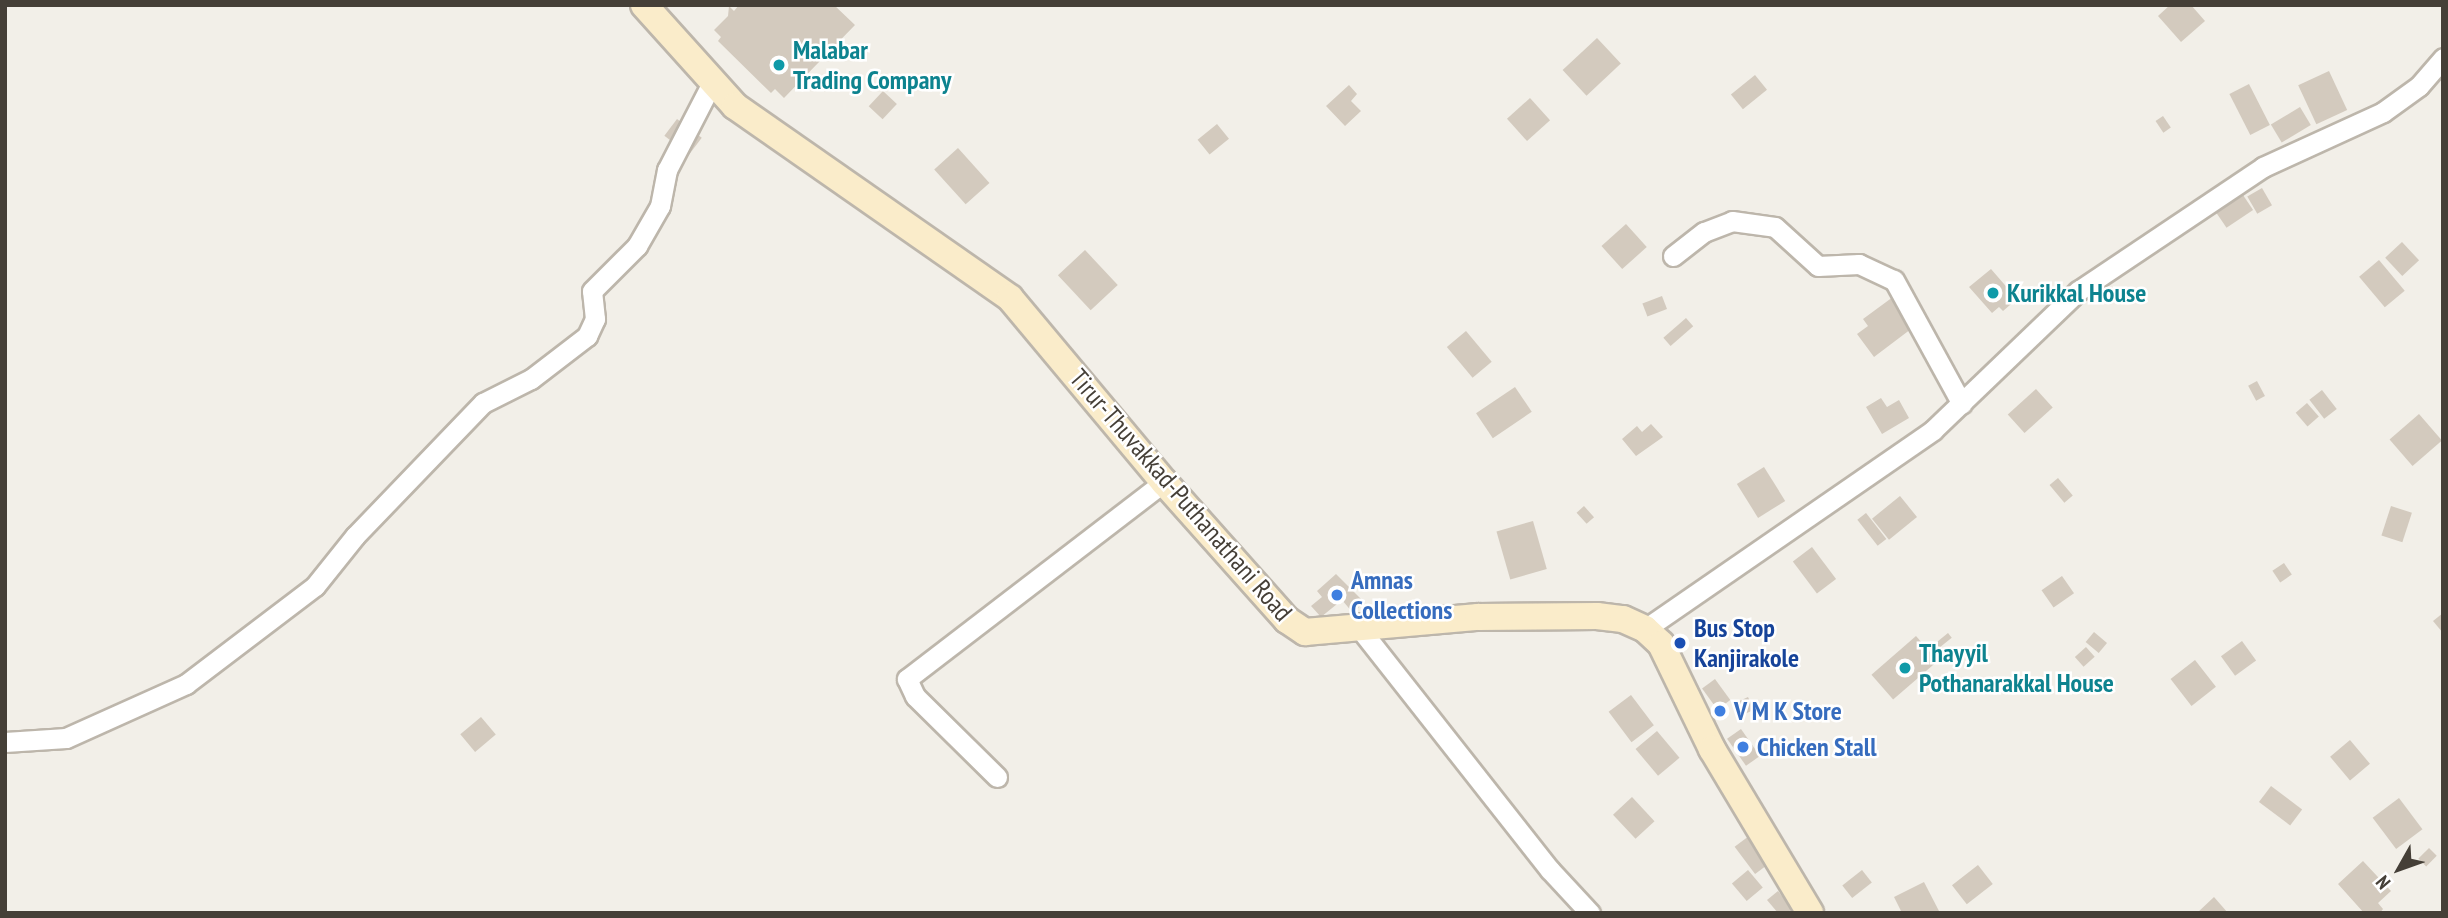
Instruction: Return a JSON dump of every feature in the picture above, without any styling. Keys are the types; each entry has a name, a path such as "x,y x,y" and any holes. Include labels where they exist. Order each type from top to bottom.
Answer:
{"main road":[{"name":"Tirur-Thuvakkad-Puthanathani Road","path":"644,5 735,106 1010,298 1164,482 1287,620 1305,632 1361,630 1478,617 1584,616 1623,619 1645,629"},
{"path":"1645,629 1661,643 1713,749 1810,913"}],"street":[{"path":"1645,629 1933,430 2078,291 2263,167 2383,113 2419,86 2443,58"},
{"path":"5,742 66,738 186,684 315,586 355,536 483,403 531,379 587,336 595,319 592,291 637,246 660,206 667,170 713,81"},
{"path":"1673,256 1704,232 1732,221 1775,227 1818,266 1859,264 1894,280 1962,404"},
{"path":"997,777 915,696 908,679 1164,482"},
{"path":"1361,630 1550,870 1590,913"}],"building":[{"name":"Malabar Trading Company","path":"739,5 834,5 855,25 784,98 775,89 771,93 718,41 721,37 714,30 728,16 729,6 734,11"},
{"path":"2170,5 2191,5 2205,21 2181,42 2158,16"},
{"path":"1597,38 1621,64 1586,96 1563,70"},
{"path":"2329,71 2347,110 2316,124 2298,85"},
{"path":"1755,75 1767,90 1743,109 1731,95"},
{"path":"2249,84 2270,125 2250,135 2229,94"},
{"path":"1349,85 1357,94 1351,101 1361,111 1345,126 1326,106"},
{"path":"883,91 897,104 883,119 869,106"},
{"path":"1530,98 1550,120 1527,141 1507,119"},
{"path":"2300,107 2311,125 2282,143 2271,125"},
{"path":"2163,116 2171,128 2163,133 2156,121"},
{"path":"677,119 702,138 689,154 664,136"},
{"path":"1217,124 1229,139 1210,154 1198,140"},
{"path":"958,148 989,183 966,204 934,169"},
{"path":"2262,188 2272,205 2257,214 2247,197"},
{"path":"2243,195 2253,210 2227,228 2216,213"},
{"path":"1626,224 1647,247 1622,269 1601,246"},
{"path":"2402,242 2419,260 2402,276 2385,258"},
{"path":"1085,250 1118,285 1091,310 1058,275"},
{"path":"2379,260 2405,291 2385,307 2359,277"},
{"name":"Kurikkal House","path":"1991,269 2017,299 2003,311 1999,307 1992,313 1969,287"},
{"path":"1897,294 1907,307 1899,313 1911,329 1874,357 1857,334 1868,326 1863,319"},
{"path":"1662,296 1667,309 1647,317 1642,304"},
{"path":"1686,318 1693,326 1671,346 1663,338"},
{"path":"1466,331 1492,362 1473,378 1447,347"},
{"path":"2257,381 2265,396 2256,401 2248,386"},
{"path":"1515,387 1532,412 1493,438 1476,413"},
{"path":"2036,389 2053,408 2024,433 2008,414"},
{"path":"2322,390 2337,409 2324,419 2309,400"},
{"path":"1881,398 1887,407 1899,400 1909,418 1882,434 1866,407"},
{"path":"2307,403 2319,417 2307,426 2296,413"},
{"path":"2419,414 2442,440 2413,466 2390,440"},
{"path":"1651,424 1663,437 1636,456 1622,439 1637,426 1642,432"},
{"path":"1764,467 1785,501 1758,518 1737,484"},
{"path":"2058,478 2073,496 2064,503 2050,485"},
{"path":"1900,496 1917,517 1889,540 1872,519"},
{"path":"1584,506 1594,517 1587,524 1577,513"},
{"path":"2391,506 2412,513 2402,542 2381,535"},
{"path":"1866,513 1886,539 1878,546 1857,520"},
{"path":"1533,521 1547,569 1510,580 1496,531"},
{"path":"1812,547 1836,579 1817,593 1793,561"},
{"path":"2284,563 2292,575 2280,582 2272,571"},
{"name":"Amnas Collections","path":"1336,574 1362,600 1361,605 1353,613 1342,600 1321,617 1311,606 1322,597 1317,591"},
{"path":"2062,576 2074,593 2054,608 2042,590"},
{"path":"2443,613 2443,633 2433,621"},
{"path":"2094,632 2107,643 2099,653 2086,642"},
{"path":"1948,633 1952,638 1937,650 1933,645"},
{"name":"Thayyil Pothanarakkal House","path":"1916,636 1938,661 1893,700 1871,675"},
{"path":"2242,641 2256,660 2235,676 2221,656"},
{"path":"2086,647 2095,657 2084,667 2075,657"},
{"path":"2195,660 2216,687 2192,706 2171,679"},
{"path":"1715,679 1730,700 1717,709 1702,688"},
{"path":"1631,695 1654,725 1632,742 1609,712"},
{"path":"1748,697 1754,710 1742,715 1736,702"},
{"path":"481,717 496,735 475,752 460,734"},
{"name":"Chicken Stall","path":"1741,729 1760,756 1746,766 1727,739"},
{"path":"1657,731 1679,758 1658,776 1636,749"},
{"path":"2350,740 2370,764 2350,780 2330,757"},
{"path":"2271,786 2302,809 2290,825 2259,802"},
{"path":"1632,797 1655,821 1635,839 1613,815"},
{"path":"2399,798 2422,829 2396,849 2373,818"},
{"path":"1749,836 1769,863 1755,874 1735,847"},
{"path":"2429,848 2437,856 2426,866 2418,859"},
{"path":"2363,861 2391,891 2378,903 2383,909 2380,913 2364,913 2338,884"},
{"path":"1978,865 1993,884 1967,904 1952,885"},
{"path":"1748,870 1763,888 1747,901 1732,883"},
{"path":"1862,870 1872,883 1852,898 1842,885"},
{"path":"1924,882 1939,911 1902,913 1894,897"},
{"path":"1778,891 1792,909 1787,913 1778,913 1767,900"},
{"path":"2214,897 2228,913 2197,913"}],"place":[{"name":"Malabar Trading Company","path":"779,65"},
{"name":"Kurikkal House","path":"1993,293"},
{"name":"Amnas Collections","path":"1337,595"},
{"name":"Bus Stop Kanjirakole","path":"1680,643"},
{"name":"Thayyil Pothanarakkal House","path":"1905,668"},
{"name":"V M K Store","path":"1720,711"},
{"name":"Chicken Stall","path":"1743,747"}]}
